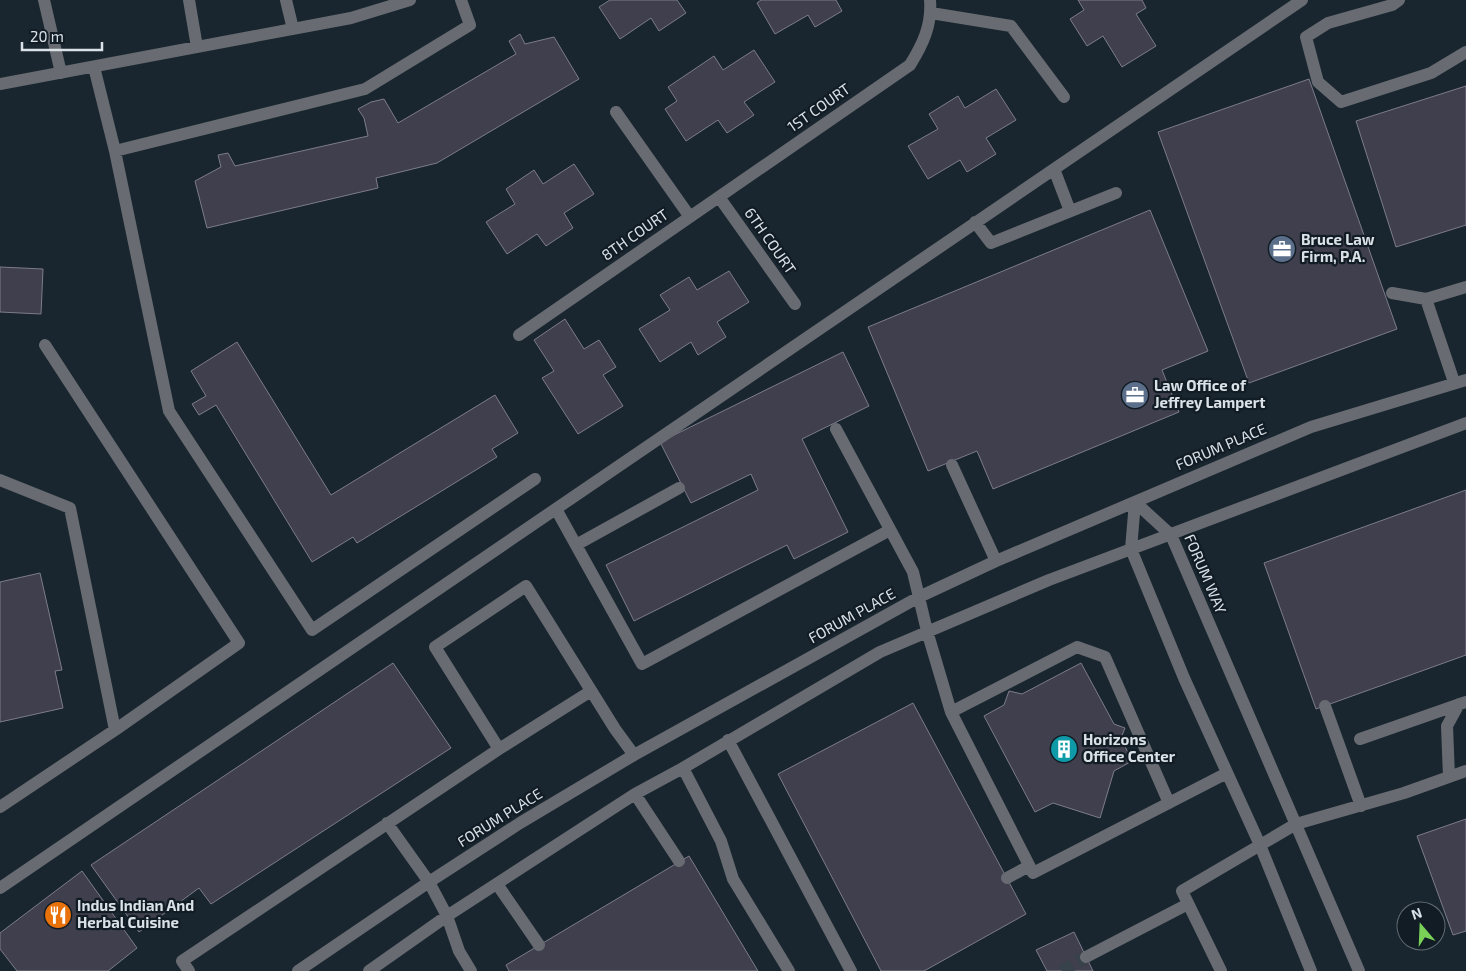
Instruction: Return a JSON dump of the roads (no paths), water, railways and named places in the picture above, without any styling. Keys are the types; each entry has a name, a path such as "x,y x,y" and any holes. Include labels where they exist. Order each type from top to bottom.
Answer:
{"street":[{"path":"44,0 61,73"},
{"path":"189,0 197,47"},
{"path":"286,0 293,29"},
{"path":"0,84 351,18 410,0"},
{"path":"115,151 365,89 470,25 461,0"},
{"name":"1ST COURT","path":"690,217 910,65 920,49 927,31 931,13 930,0"},
{"path":"0,888 1302,0"},
{"path":"1399,0 1392,5 1328,23 1306,37 1318,82 1341,102 1431,73 1466,52"},
{"path":"931,13 1011,26 1064,97"},
{"path":"94,67 115,151 169,411 312,630 535,479"},
{"name":"8TH COURT","path":"518,335 690,217 616,112"},
{"path":"1054,169 1070,211"},
{"path":"975,222 991,243 1116,193"},
{"name":"6TH COURT","path":"719,196 795,304"},
{"path":"1392,293 1426,299 1466,287"},
{"path":"1426,299 1460,381"},
{"path":"0,807 115,730 239,643 46,346"},
{"name":"FORUM PLACE","path":"298,971 520,823 634,755 919,597 996,561 1311,427 1460,381"},
{"path":"369,971 447,916 635,794 683,768 880,652 1049,580 1466,423"},
{"path":"836,429 913,572 927,631 951,712 1033,873 1228,773"},
{"path":"952,465 996,561"},
{"path":"0,480 70,508 115,730"},
{"path":"576,545 679,488"},
{"path":"1135,502 1131,549 1184,678 1260,845 1311,971"},
{"name":"FORUM WAY","path":"1135,502 1170,535 1359,971"},
{"path":"556,509 642,664 890,530"},
{"path":"499,748 435,647 526,586 615,729 634,755"},
{"path":"951,712 1077,648 1105,657 1169,803"},
{"path":"189,971 182,961 499,748 591,691"},
{"path":"1360,739 1462,703"},
{"path":"1449,777 1447,726 1462,703"},
{"path":"1325,706 1361,806"},
{"path":"728,740 851,971"},
{"path":"683,768 721,841 733,879 789,971"},
{"path":"1221,971 1182,891 1296,824 1361,806 1466,771"},
{"path":"635,794 679,861"},
{"path":"387,823 429,882 447,916 458,951 471,971"},
{"path":"1006,878 1030,866"},
{"path":"497,884 539,945"},
{"path":"1086,958 1188,904"}],"tunnel":[{"path":"1062,971 1086,957"}],"place":[{"name":"Bruce Law Firm, P.A.","path":"1282,249"},
{"name":"Law Office of Jeffrey Lampert","path":"1135,395"},
{"name":"Horizons Office Center","path":"1064,749"},
{"name":"Indus Indian And Herbal Cuisine","path":"58,915"}]}
